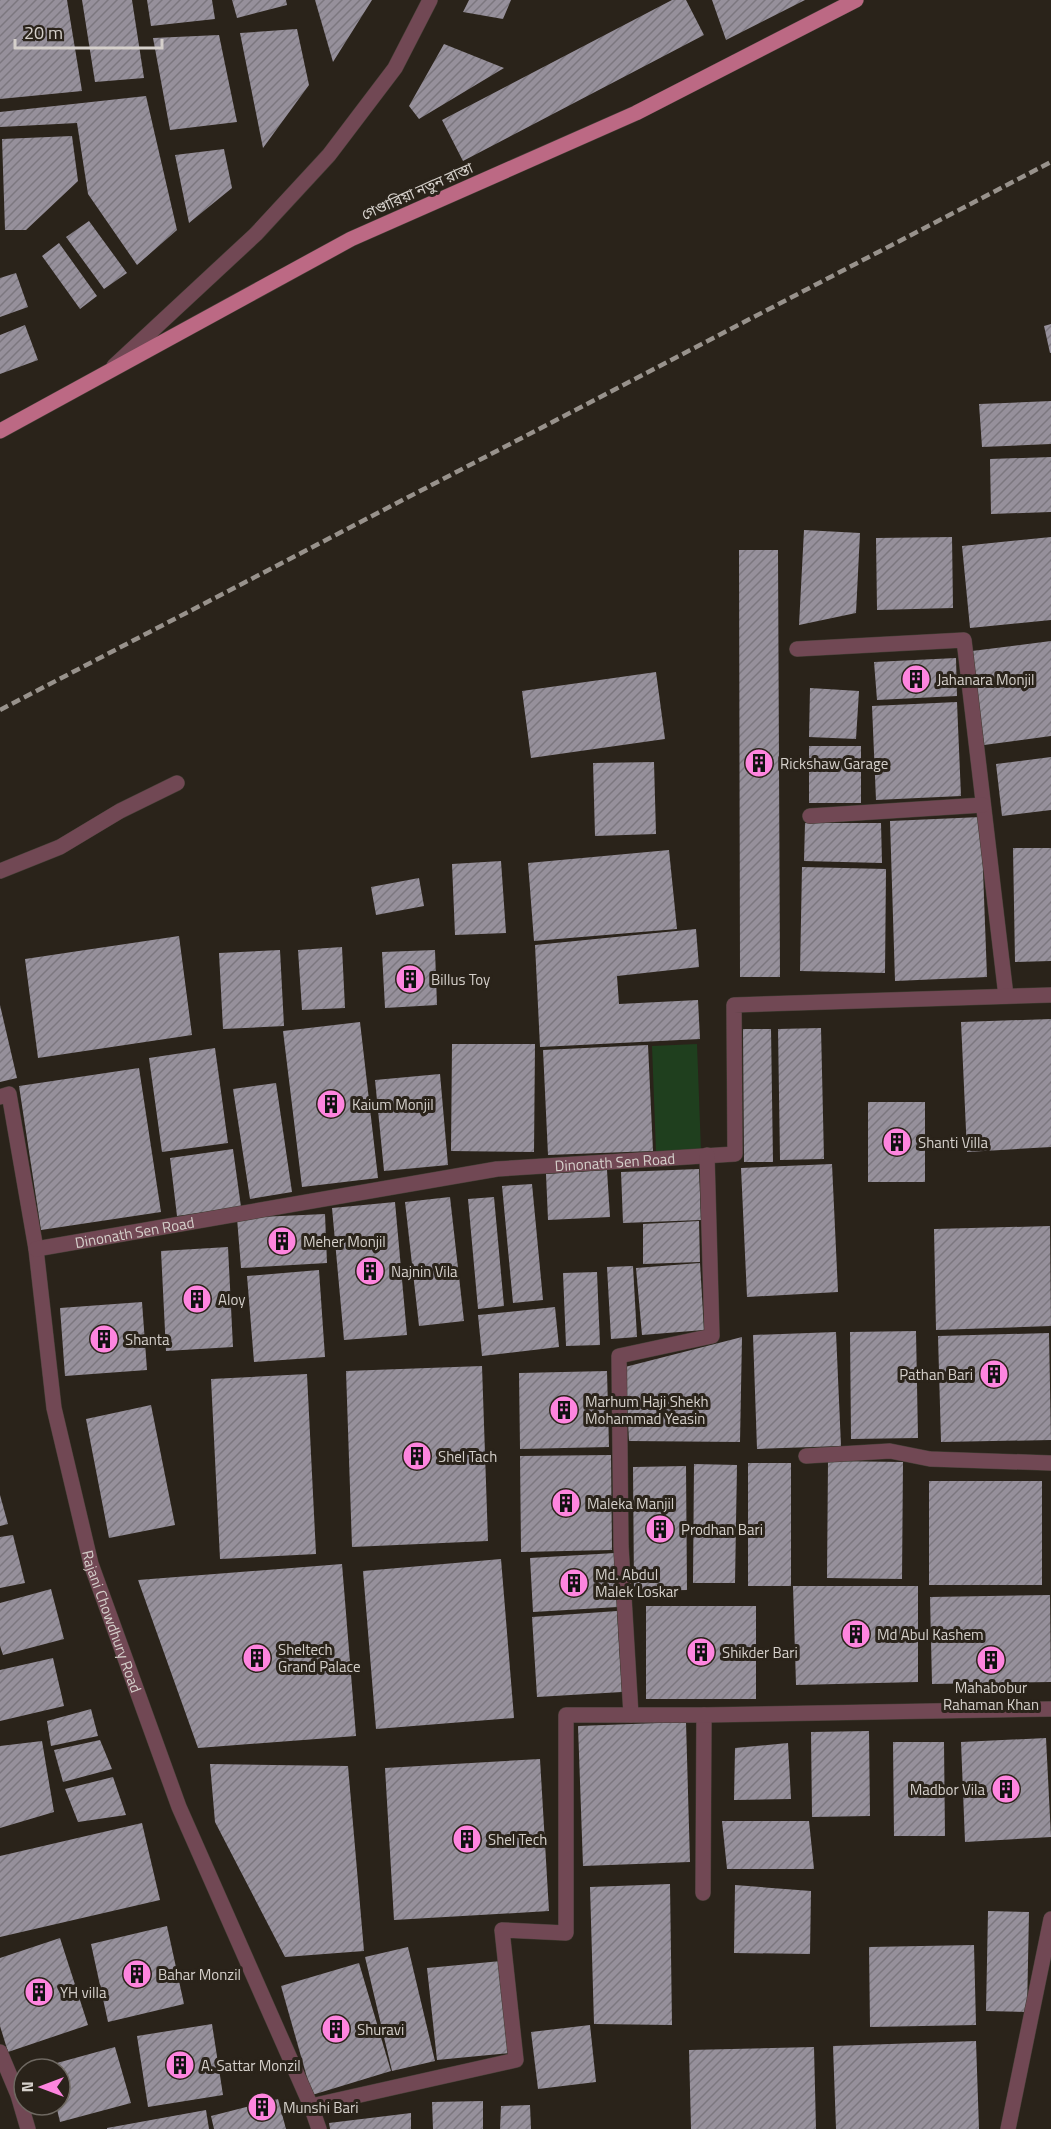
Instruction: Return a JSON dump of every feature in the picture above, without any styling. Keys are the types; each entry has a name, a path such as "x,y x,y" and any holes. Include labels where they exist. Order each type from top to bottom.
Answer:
{"main road":[{"name":"গেণ্ডারিয়া নতুন রাস্তা","path":"0,431 351,239 636,113 856,0"}],"street":[{"path":"105,374 256,234 329,155 395,68 430,0"},
{"path":"797,649 964,640 1006,996"},
{"path":"0,871 60,847 120,811 177,783"},
{"path":"810,816 983,805"},
{"name":"Dinonath Sen Road","path":"36,1249 497,1169 735,1154 734,1005 1051,995"},
{"name":"Rajani Chowdhury Road","path":"0,1097 9,1094 36,1249 54,1408 91,1564 179,1807 311,2106 319,2129"},
{"path":"631,1715 621,1546 619,1356 712,1336 707,1155"},
{"path":"806,1456 890,1451 930,1459 1051,1463"},
{"path":"311,2106 516,2060 502,1930 566,1933 566,1715 1051,1709"},
{"path":"703,1893 705,1715"},
{"path":"1008,2129 1051,1919"},
{"path":"0,2052 18,2095 28,2129"}],"green space":[{"path":"697,1044 701,1151 656,1152 652,1046"}],"building":[{"path":"0,0 67,0 82,91 0,99"},
{"path":"82,0 132,0 144,78 95,82"},
{"path":"147,0 212,0 215,19 151,26"},
{"path":"232,0 286,0 287,5 237,18"},
{"path":"315,0 372,0 333,62"},
{"path":"469,0 511,0 503,19 463,12"},
{"path":"672,0 686,0 704,35 463,161 442,120"},
{"path":"712,0 805,0 726,40"},
{"path":"297,29 309,85 263,148 240,33"},
{"path":"219,35 237,122 170,130 153,38"},
{"path":"444,44 504,68 419,119 409,106"},
{"path":"146,96 177,230 137,265 88,194 77,123 0,127 0,112"},
{"path":"72,136 78,181 26,230 5,230 2,139"},
{"path":"224,149 232,188 189,223 175,155"},
{"path":"89,221 127,273 104,289 66,237"},
{"path":"59,243 97,296 80,309 42,256"},
{"path":"16,273 28,307 0,317 0,278"},
{"path":"1051,324 1051,353 1050,353 1044,326"},
{"path":"25,325 38,360 0,374 0,335"},
{"path":"1051,401 1051,444 982,447 979,404"},
{"path":"1051,457 1051,512 991,514 990,459"},
{"path":"804,530 860,533 856,613 799,625"},
{"path":"952,537 953,608 877,610 876,538"},
{"path":"1051,537 1051,620 970,628 962,546"},
{"name":"Rickshaw Garage","path":"739,550 778,550 780,977 740,977"},
{"path":"1051,641 1051,736 984,745 972,651"},
{"name":"Jahanara Monjil","path":"956,658 957,696 877,700 874,662"},
{"path":"656,672 665,739 531,758 522,691"},
{"path":"810,688 859,691 856,739 809,737"},
{"path":"957,702 961,796 876,800 872,706"},
{"path":"809,746 861,746 861,803 809,803"},
{"path":"1051,757 1051,810 1002,816 996,764"},
{"path":"654,762 656,834 595,836 593,763"},
{"path":"981,817 987,977 895,981 890,821"},
{"path":"805,823 881,823 882,863 804,861"},
{"path":"1013,848 1051,848 1051,961 1015,962"},
{"path":"669,850 677,929 534,941 528,863"},
{"path":"501,861 506,933 455,935 452,864"},
{"path":"802,867 886,869 885,973 800,971"},
{"path":"419,878 424,906 376,915 371,887"},
{"path":"696,929 699,967 617,976 619,1004 698,1000 700,1039 540,1047 535,945"},
{"path":"179,936 192,1035 38,1058 25,959"},
{"path":"342,947 345,1008 302,1010 298,950"},
{"path":"280,950 284,1026 223,1029 219,953"},
{"name":"Billus Toy","path":"435,950 437,1005 385,1008 382,952"},
{"path":"0,1005 17,1078 0,1082"},
{"path":"1051,1019 1051,1147 967,1152 961,1022"},
{"name":"Kaium Monjil","path":"360,1022 378,1178 302,1187 283,1031"},
{"path":"821,1028 824,1159 780,1160 778,1029"},
{"path":"743,1029 771,1029 773,1162 744,1162"},
{"path":"452,1044 535,1044 534,1152 451,1151"},
{"path":"648,1045 653,1151 548,1155 543,1050"},
{"path":"215,1048 228,1143 162,1152 149,1058"},
{"path":"139,1068 161,1212 41,1230 19,1086"},
{"path":"440,1074 448,1165 384,1171 375,1080"},
{"path":"276,1083 292,1192 250,1199 233,1089"},
{"name":"Shanti Villa","path":"868,1102 925,1102 925,1182 868,1182"},
{"path":"233,1149 241,1207 177,1216 170,1158"},
{"path":"832,1164 838,1292 747,1297 741,1168"},
{"path":"699,1169 701,1220 623,1223 621,1172"},
{"path":"607,1170 610,1217 548,1220 546,1174"},
{"path":"532,1184 543,1300 513,1303 502,1186"},
{"path":"450,1197 464,1321 419,1326 405,1202"},
{"path":"494,1197 504,1306 478,1309 468,1199"},
{"name":"Najnin Vila","path":"395,1202 407,1335 344,1340 332,1208"},
{"name":"Meher Monjil","path":"325,1214 327,1263 241,1268 237,1218"},
{"path":"699,1221 700,1262 643,1264 643,1224"},
{"path":"1050,1226 1051,1326 936,1330 934,1229"},
{"name":"Aloy","path":"228,1247 233,1347 166,1351 161,1251"},
{"path":"700,1263 704,1330 642,1335 636,1268"},
{"path":"633,1266 637,1337 611,1339 607,1267"},
{"path":"319,1270 325,1357 254,1362 247,1276"},
{"path":"597,1272 600,1345 566,1346 563,1273"},
{"name":"Shanta","path":"142,1302 147,1370 65,1376 60,1308"},
{"path":"555,1307 559,1347 482,1356 478,1315"},
{"path":"916,1331 918,1438 851,1439 850,1332"},
{"path":"836,1332 841,1446 757,1449 753,1335"},
{"name":"Pathan Bari","path":"1049,1333 1051,1440 941,1442 938,1336"},
{"path":"742,1337 740,1442 629,1441 625,1367"},
{"name":"Shel Tach","path":"482,1366 488,1541 352,1547 346,1371"},
{"name":"Marhum Haji Shekh Mohammad Yeasin","path":"607,1371 609,1447 520,1449 519,1373"},
{"path":"307,1374 316,1554 220,1559 211,1379"},
{"path":"151,1405 175,1525 109,1538 86,1419"},
{"name":"Maleka Manjil","path":"611,1455 612,1550 521,1552 520,1456"},
{"path":"828,1461 903,1462 902,1579 827,1578"},
{"name":"Prodhan Bari","path":"748,1463 791,1463 791,1586 748,1586"},
{"path":"694,1464 737,1465 735,1583 693,1583"},
{"name":"Prodhan Bari","path":"686,1466 687,1590 634,1591 633,1467"},
{"path":"929,1481 1042,1481 1042,1585 929,1585"},
{"path":"0,1495 8,1524 0,1526"},
{"path":"13,1535 25,1583 0,1588 0,1537"},
{"name":"Md. Abdul Malek Loskar","path":"615,1553 618,1607 533,1612 530,1558"},
{"path":"501,1559 514,1718 376,1729 363,1571"},
{"name":"Sheltech Grand Palace","path":"342,1564 356,1736 198,1748 138,1580"},
{"name":"Md Abul Kashem","path":"793,1586 918,1586 918,1682 796,1685"},
{"path":"51,1589 64,1639 3,1655 0,1646 0,1603"},
{"name":"Mahabobur Rahaman Khan","path":"1050,1595 1051,1682 932,1684 930,1597"},
{"name":"Shikder Bari","path":"646,1606 756,1606 756,1699 646,1699"},
{"path":"617,1611 622,1692 537,1697 532,1617"},
{"path":"53,1658 64,1706 0,1721 0,1670"},
{"path":"91,1709 98,1736 51,1746 47,1721"},
{"path":"686,1722 690,1862 583,1866 578,1726"},
{"path":"869,1731 870,1816 812,1817 811,1732"},
{"name":"Madbor Vila","path":"1046,1738 1051,1837 965,1842 961,1742"},
{"path":"100,1740 112,1769 63,1782 54,1750"},
{"path":"42,1741 54,1812 0,1828 0,1746"},
{"path":"893,1742 944,1742 945,1836 894,1836"},
{"path":"788,1743 791,1799 734,1800 735,1748"},
{"name":"Shel Tech","path":"540,1759 549,1911 394,1920 385,1768"},
{"path":"210,1764 348,1766 364,1951 285,1957 215,1822"},
{"path":"113,1777 126,1815 78,1822 65,1789"},
{"path":"722,1821 809,1821 814,1869 727,1869"},
{"path":"142,1823 160,1900 0,1937 0,1856"},
{"path":"670,1884 672,2025 594,2024 590,1887"},
{"path":"735,1885 811,1891 810,1954 734,1953"},
{"path":"988,1911 1029,1912 1027,2012 986,2011"},
{"name":"Bahar Monzil","path":"167,1926 184,2004 108,2022 91,1944"},
{"name":"YH villa","path":"60,1938 88,2025 8,2052 0,2026 0,1958"},
{"path":"974,1945 976,2025 870,2027 869,1947"},
{"path":"408,1947 435,2061 392,2071 365,1957"},
{"path":"501,1961 510,2053 437,2060 427,1968"},
{"name":"Shuravi","path":"359,1963 391,2071 312,2095 281,1986"},
{"name":"A. Sattar Monzil","path":"212,2024 223,2095 148,2107 137,2036"},
{"path":"590,2025 596,2082 538,2089 531,2032"},
{"path":"976,2041 979,2129 836,2129 833,2046"},
{"path":"115,2047 131,2103 60,2122 59,2117 72,2117 72,2059"},
{"path":"814,2047 816,2129 691,2129 689,2050"},
{"name":"Munshi Bari","path":"278,2099 286,2129 214,2129 211,2116"},
{"path":"483,2101 483,2129 433,2129 432,2102"},
{"path":"530,2105 531,2129 500,2129 501,2106"},
{"path":"206,2110 209,2129 107,2129 107,2128"},
{"path":"411,2113 411,2129 330,2129 329,2123"}],"railway":[{"path":"0,710 1051,162"}],"place":[{"name":"Jahanara Monjil","path":"916,679"},
{"name":"Rickshaw Garage","path":"759,763"},
{"name":"Billus Toy","path":"410,979"},
{"name":"Kaium Monjil","path":"331,1104"},
{"name":"Shanti Villa","path":"897,1142"},
{"name":"Meher Monjil","path":"282,1241"},
{"name":"Najnin Vila","path":"370,1271"},
{"name":"Aloy","path":"197,1299"},
{"name":"Shanta","path":"104,1339"},
{"name":"Pathan Bari","path":"994,1374"},
{"name":"Marhum Haji Shekh Mohammad Yeasin","path":"564,1410"},
{"name":"Shel Tach","path":"417,1456"},
{"name":"Maleka Manjil","path":"566,1503"},
{"name":"Prodhan Bari","path":"660,1529"},
{"name":"Md. Abdul Malek Loskar","path":"574,1583"},
{"name":"Md Abul Kashem","path":"856,1634"},
{"name":"Shikder Bari","path":"701,1652"},
{"name":"Sheltech Grand Palace","path":"257,1658"},
{"name":"Mahabobur Rahaman Khan","path":"991,1660"},
{"name":"Madbor Vila","path":"1006,1789"},
{"name":"Shel Tech","path":"467,1839"},
{"name":"Bahar Monzil","path":"137,1974"},
{"name":"YH villa","path":"39,1992"},
{"name":"Shuravi","path":"336,2029"},
{"name":"A. Sattar Monzil","path":"180,2065"},
{"name":"Munshi Bari","path":"262,2107"}]}
